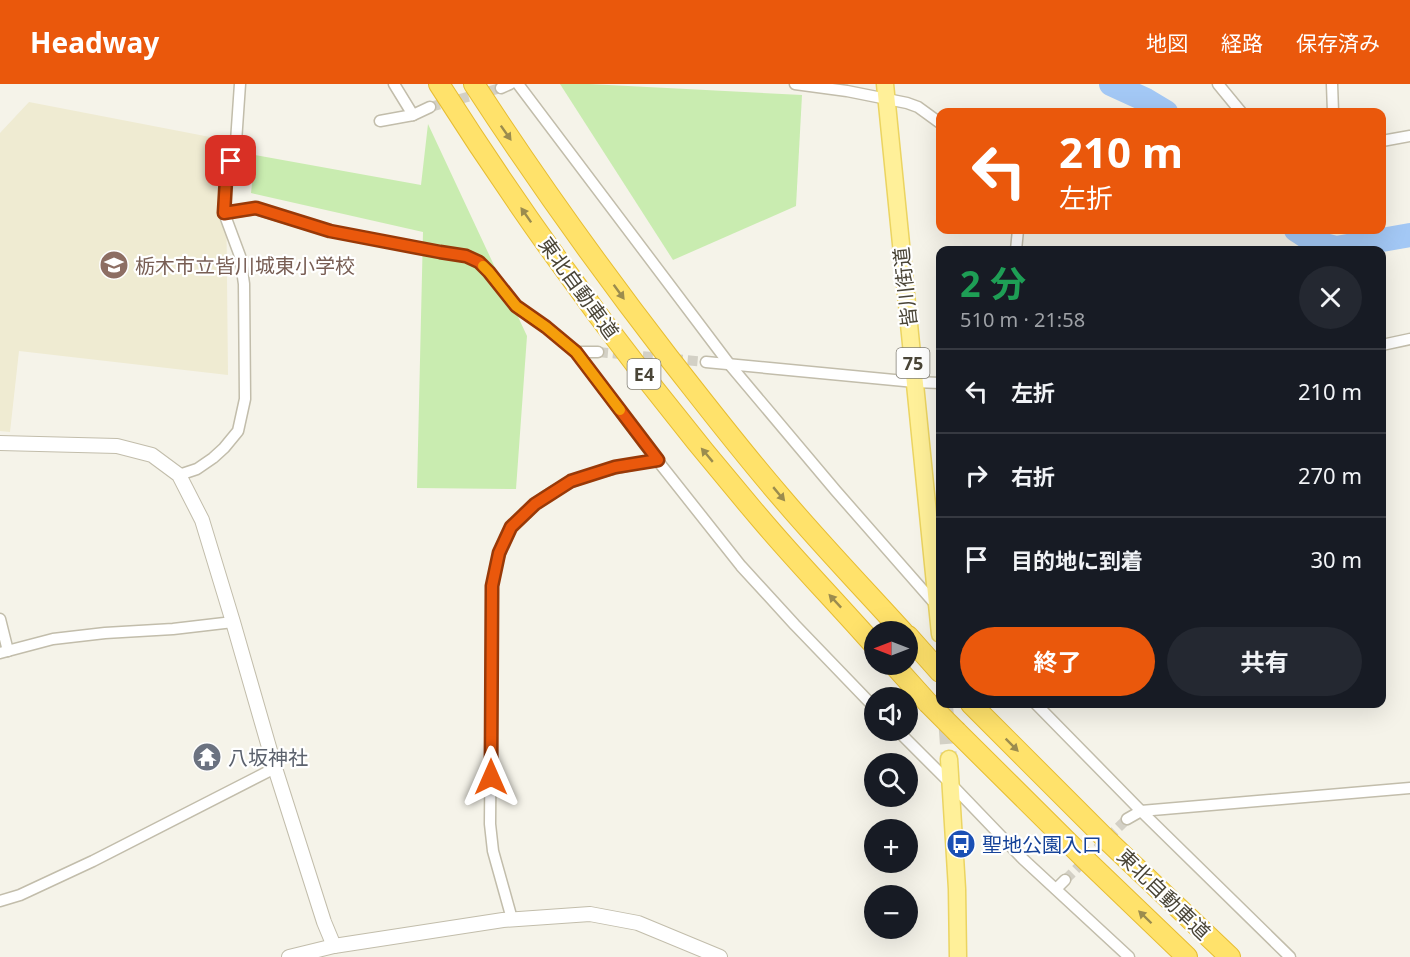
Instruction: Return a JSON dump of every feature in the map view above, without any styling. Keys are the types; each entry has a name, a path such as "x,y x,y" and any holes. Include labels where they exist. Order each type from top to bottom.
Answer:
{"highway":[{"name":"東北自動車道","path":"439,84 471,135 600,318 693,438 760,519 864,634"},
{"name":"東北自動車道","path":"474,84 625,301 715,417 808,528 893,621"},
{"path":"918,648 936,668"},
{"name":"東北自動車道","path":"903,675 957,732 1187,957"},
{"name":"東北自動車道","path":"975,708 1108,841 1230,957"}],"main road":[{"name":"皆川街道","path":"885,92 936,580"},
{"path":"949,759 957,878 958,957"}],"street":[{"path":"179,475 198,469 213,458 238,431 245,399 244,284 240,256 224,213 226,179 236,142 240,84"},
{"path":"394,84 413,115"},
{"path":"518,84 730,365 936,605"},
{"path":"795,84 847,91 885,92 918,107 936,120"},
{"path":"1218,84 1238,108"},
{"path":"1332,84 1333,108"},
{"path":"380,122 413,115 430,107"},
{"path":"1386,140 1410,136"},
{"path":"224,213 256,208 330,231 466,256 479,262 516,306 576,352 741,566 864,697"},
{"path":"1386,344 1410,339"},
{"path":"576,352 598,352"},
{"path":"706,362 936,383"},
{"path":"0,443 117,446 152,454 179,475 202,520 275,768 335,952"},
{"path":"512,919 493,851 490,824 492,586 499,553 511,527 535,504 571,481 615,467 658,460"},
{"path":"0,619 4,652 54,639 233,622"},
{"path":"1040,708 1290,957"},
{"path":"908,741 1023,859 1129,957"},
{"path":"0,901 20,895 93,861 275,768"},
{"path":"1127,819 1141,811 1410,788"},
{"path":"1056,889 1065,880"},
{"path":"289,957 335,952 512,919 590,914 638,923 720,957"}],"shaded area":[{"name":"栃木市立皆川城東小学校","path":"29,102 236,142 226,179 228,375 19,351 10,432 0,431 0,133"}],"green space":[{"path":"560,84 802,95 796,206 673,260"},
{"path":"428,124 527,336 516,489 417,488 423,232 251,193 255,155 421,185"}],"waterway":[{"path":"1111,84 1159,108"},
{"path":"1302,234 1316,243 1328,246"},
{"path":"1347,246 1410,235"}],"tunnel":[{"path":"430,107 501,88"},
{"path":"598,352 706,362"},
{"path":"945,708 949,759"},
{"path":"1065,880 1127,819"}],"slow traffic":[{"path":"483,266 516,306 576,352 620,410"}],"place":[{"name":"栃木市立皆川城東小学校","path":"114,265"},
{"name":"八坂神社","path":"207,757"},
{"name":"聖地公園入口","path":"961,844"}],"route":[{"path":"231,161 226,179 224,213 256,208 330,231 466,256 479,262 516,306 576,352 658,460 615,467 571,481 535,504 511,527 499,553 492,586 491,777"}]}
